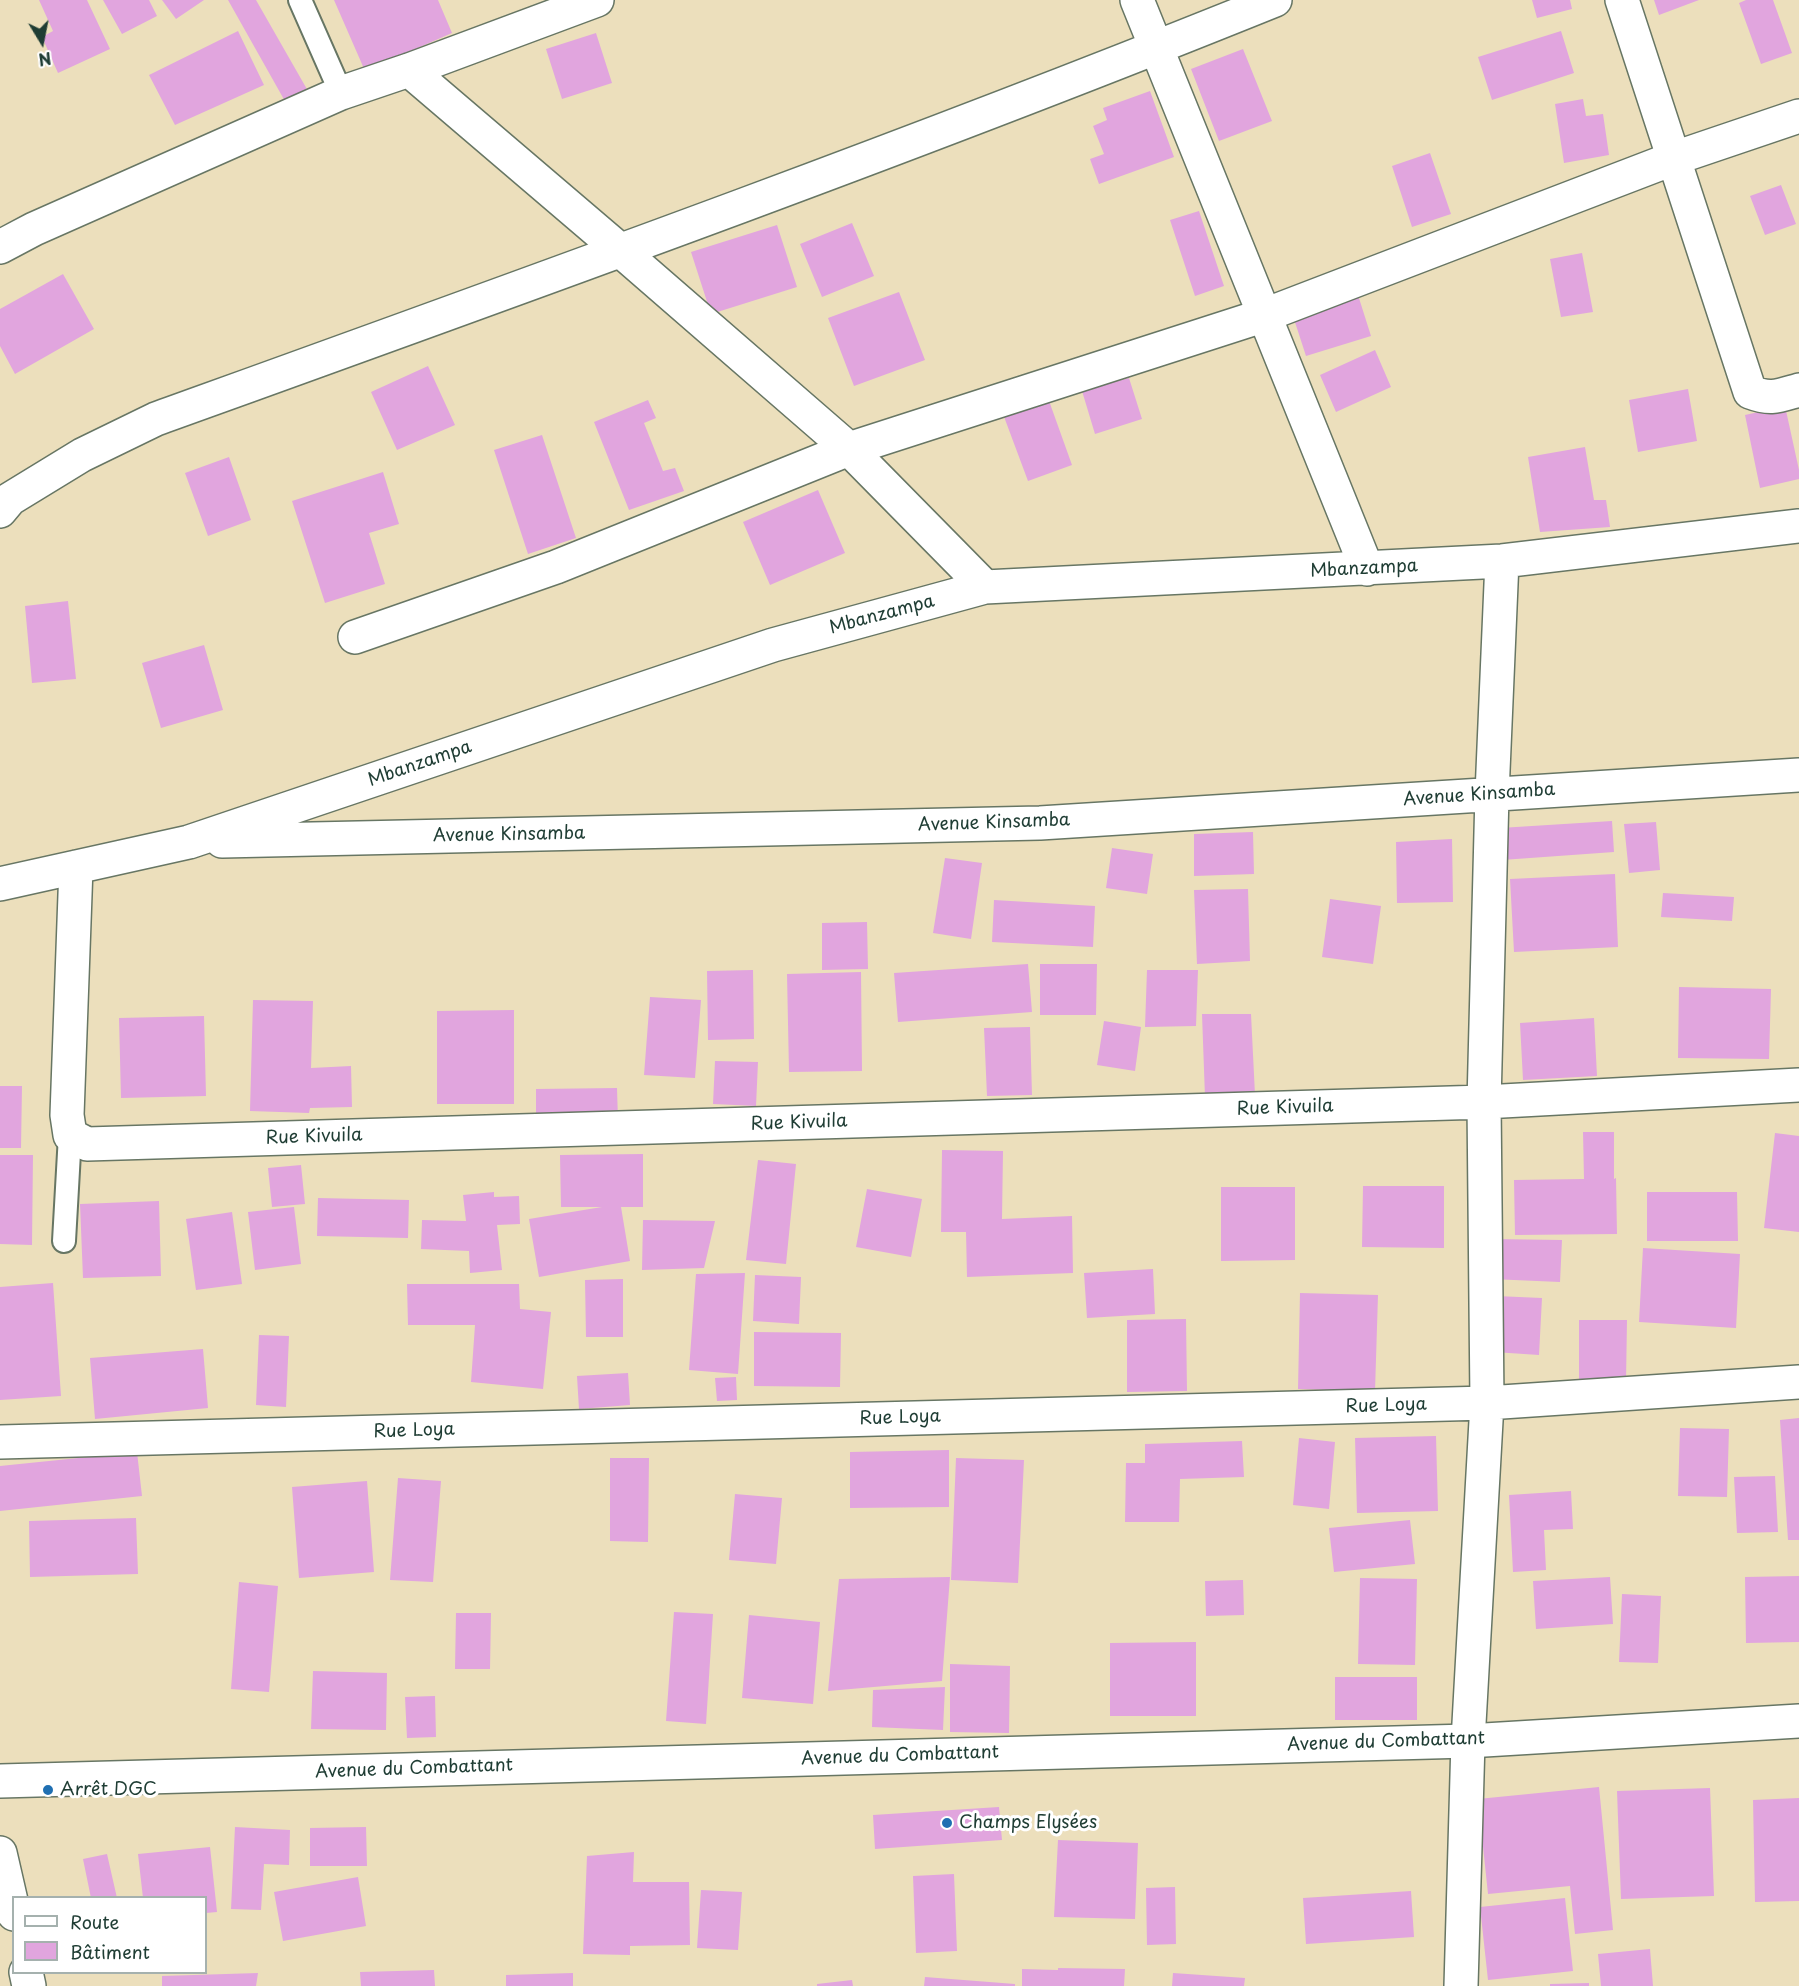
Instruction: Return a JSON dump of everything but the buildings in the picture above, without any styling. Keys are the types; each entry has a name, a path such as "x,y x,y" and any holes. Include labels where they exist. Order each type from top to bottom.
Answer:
{"street":[{"path":"0,248 34,229 341,93 597,0"},
{"path":"1137,0 1367,569"},
{"path":"0,511 10,499 82,454 156,419 621,251 1156,48 1275,0"},
{"path":"1622,0 1672,159 1750,392 1771,397 1799,390"},
{"path":"409,70 849,449 985,587"},
{"path":"355,637 556,567 849,449 1264,315 1672,159 1799,116"},
{"name":"Mbanzampa","path":"0,884 189,842 772,645 985,587 1502,561 1799,526"},
{"path":"1461,1986 1468,1741 1487,1403 1484,1102 1492,794 1502,561"},
{"name":"Avenue Kinsamba","path":"189,842 1040,823 1799,775"},
{"path":"70,1135 67,1115 76,867"},
{"name":"Rue Kivuila","path":"70,1135 87,1144 1484,1102 1799,1085"},
{"name":"Rue Loya","path":"0,1442 1487,1403 1799,1382"},
{"name":"Avenue du Combattant","path":"0,1780 1468,1741 1799,1721"},
{"path":"0,1853 12,1905"}],"lane":[{"path":"300,0 341,93"},
{"path":"64,1241 70,1135"}],"place":[{"name":"Arrêt DGC","path":"48,1790"},
{"name":"Champs Elysées","path":"947,1823"}]}
